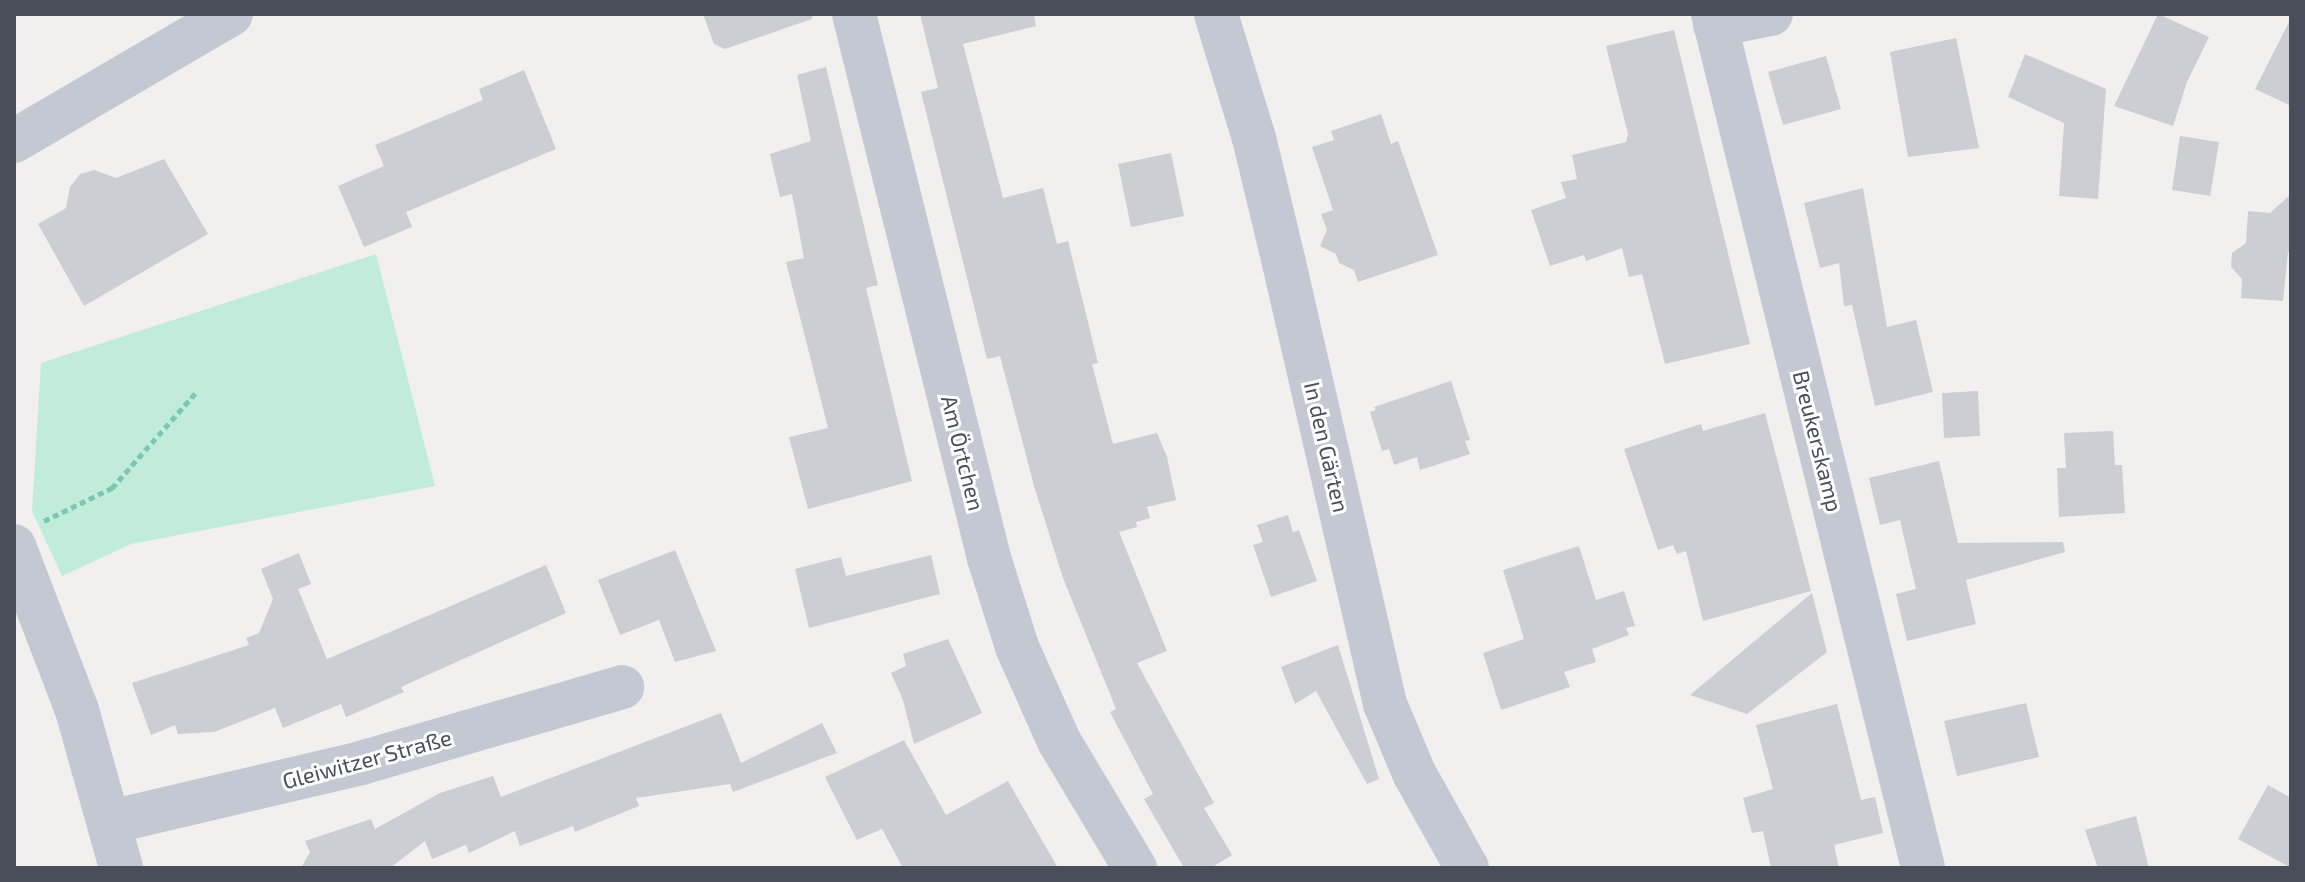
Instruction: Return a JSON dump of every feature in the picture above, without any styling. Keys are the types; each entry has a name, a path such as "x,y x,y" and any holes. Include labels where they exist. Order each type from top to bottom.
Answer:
{"street":[{"path":"14,141 231,14"},
{"name":"Am Örtchen","path":"854,14 989,558 1017,647 1059,741 1135,868"},
{"name":"In den Gärten","path":"1216,14 1261,166 1385,704 1414,773 1467,868"},
{"path":"1714,20 1771,14"},
{"name":"Breukerskamp","path":"1714,20 1923,868"},
{"path":"27,534 23,595 77,710 121,868"},
{"name":"Gleiwitzer Straße","path":"110,822 361,763 622,687"}],"path":[{"path":"27,534 112,488 198,390"}],"green space":[{"path":"376,254 435,486 131,544 62,576 32,511 41,363"}],"building":[{"path":"703,14 812,14 812,19 725,49 714,44"},
{"path":"920,14 1034,14 1036,26 963,44 1003,198 1043,188 1057,244 1068,241 1098,363 1092,364 1113,444 1157,433 1167,457 1176,500 1147,507 1150,518 1136,522 1137,527 1119,532 1167,651 1137,663 1214,803 1204,808 1232,855 1211,868 1184,868 1144,799 1153,794 1110,712 1116,709 1063,578 1034,486 1000,356 987,359 921,92 938,88"},
{"path":"2158,14 2209,37 2187,82 2173,126 2114,106"},
{"path":"2291,18 2291,106 2255,89"},
{"path":"1674,30 1750,344 1665,364 1642,274 1629,277 1622,248 1586,261 1584,255 1550,266 1531,210 1566,198 1561,182 1577,179 1572,155 1626,142 1628,134 1606,46"},
{"path":"1956,38 1979,148 1908,157 1890,52"},
{"path":"2025,54 2106,89 2098,199 2059,196 2064,123 2008,97"},
{"path":"1826,56 1841,109 1783,125 1768,72"},
{"path":"826,67 878,285 866,288 912,481 808,509 789,437 828,428 786,262 804,258 792,194 780,197 770,154 811,141 797,75"},
{"path":"524,70 556,149 406,212 412,227 364,247 338,186 384,166 375,145 483,100 479,89"},
{"path":"1381,114 1391,144 1398,141 1438,255 1358,282 1354,270 1339,263 1336,254 1320,246 1327,230 1321,214 1333,210 1312,147 1334,140 1331,131"},
{"path":"2180,136 2219,142 2210,196 2172,190"},
{"path":"1171,153 1184,216 1131,227 1118,164"},
{"path":"164,159 208,234 84,306 38,224 66,208 70,187 80,174 94,170 116,178"},
{"path":"1863,188 1887,327 1916,320 1933,392 1875,406 1852,305 1844,306 1839,263 1820,268 1804,203"},
{"path":"2291,194 2291,252 2288,252 2283,301 2241,298 2242,279 2231,267 2232,253 2246,243 2248,211 2270,213"},
{"path":"1451,381 1470,440 1465,441 1470,454 1420,470 1417,457 1394,465 1389,449 1382,451 1370,412 1376,410 1374,407"},
{"path":"1978,391 1980,436 1944,438 1942,393"},
{"path":"1765,413 1811,591 1703,621 1686,551 1677,554 1673,545 1658,550 1624,449 1701,424 1703,431"},
{"path":"2113,431 2115,465 2122,465 2125,513 2059,517 2057,468 2066,468 2064,433"},
{"path":"1939,461 1958,543 2063,542 2065,552 1966,580 1976,624 1907,641 1896,594 1916,589 1900,520 1880,525 1869,478"},
{"path":"1288,515 1293,532 1299,530 1317,581 1271,597 1253,545 1263,542 1257,525"},
{"path":"1579,546 1596,600 1624,591 1635,626 1626,628 1629,635 1592,649 1596,662 1564,672 1570,687 1501,710 1483,653 1524,639 1503,570"},
{"path":"675,550 716,651 675,662 659,620 620,635 598,580"},
{"path":"299,553 311,584 298,589 327,659 546,565 566,613 401,687 404,692 346,717 341,704 283,728 275,708 214,732 178,734 175,725 151,735 132,683 249,645 246,638 259,633 273,599 261,569"},
{"path":"931,555 940,594 809,628 795,569 841,557 846,576"},
{"path":"1812,593 1827,652 1747,714 1690,695"},
{"path":"948,639 982,713 914,744 903,700 891,673 906,666 903,654"},
{"path":"1338,645 1379,779 1367,784 1316,691 1295,704 1281,667"},
{"path":"2026,703 2039,757 1957,776 1944,721"},
{"path":"1837,704 1861,800 1875,797 1883,833 1834,845 1839,868 1771,868 1763,831 1752,833 1743,798 1773,789 1756,725"},
{"path":"721,713 741,763 822,723 837,753 733,792 730,784 636,798 639,806 575,832 573,826 520,846 515,831 469,853 466,845 432,859 425,841 390,868 301,868 310,852 305,841 371,819 375,829 440,793 493,776 501,797"},
{"path":"904,740 946,815 1008,781 1058,868 903,868 882,829 857,840 825,777"},
{"path":"2268,785 2291,798 2291,868 2238,839"},
{"path":"2136,816 2149,868 2098,868 2085,830"}]}
